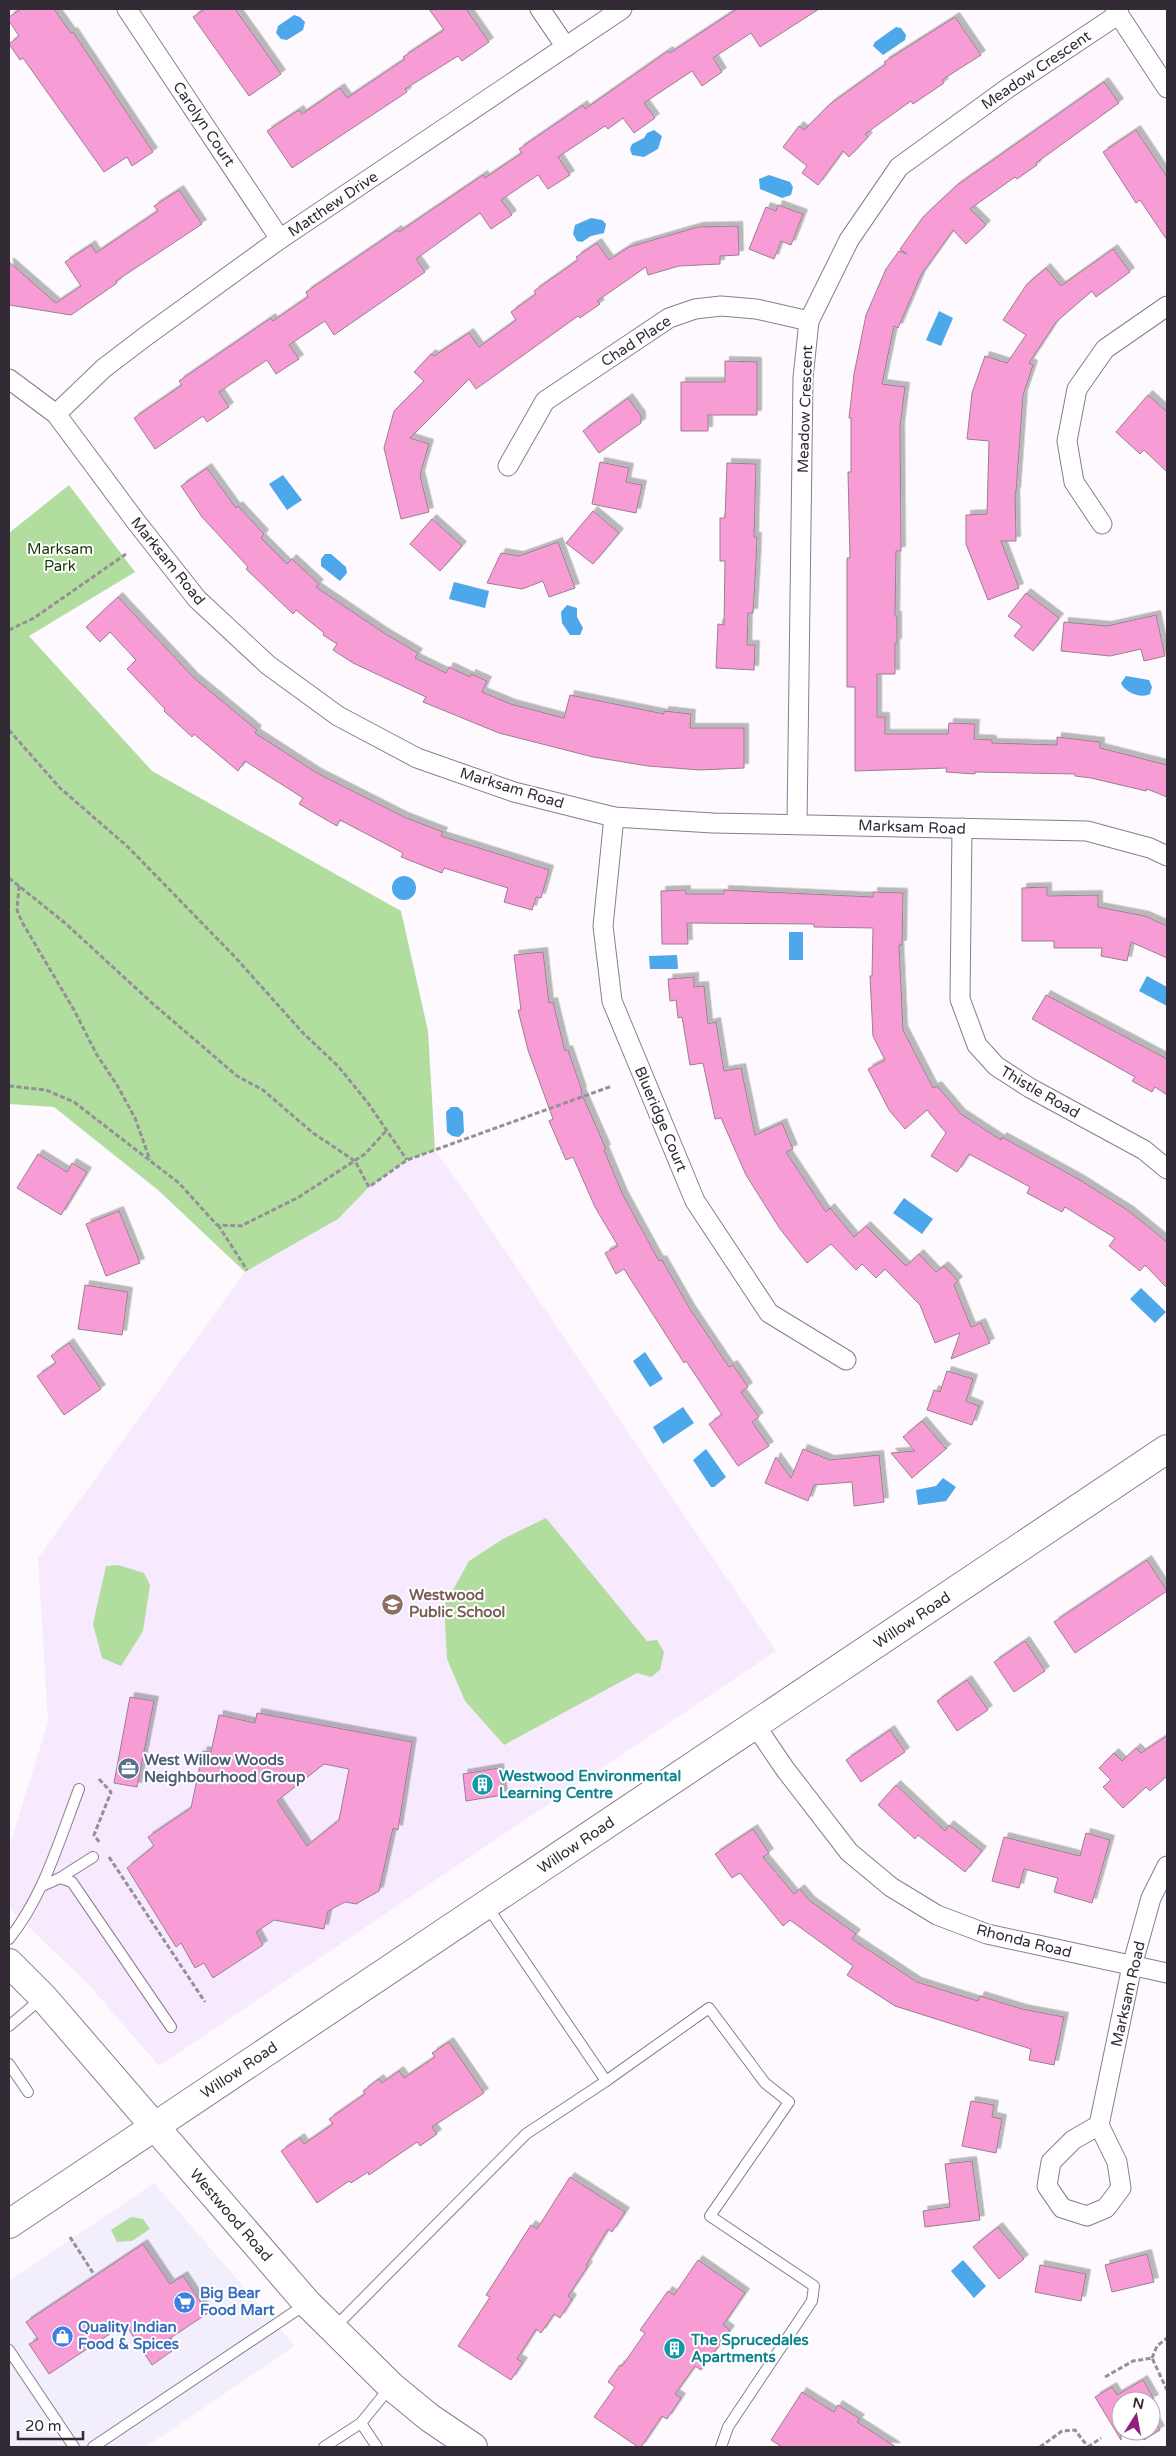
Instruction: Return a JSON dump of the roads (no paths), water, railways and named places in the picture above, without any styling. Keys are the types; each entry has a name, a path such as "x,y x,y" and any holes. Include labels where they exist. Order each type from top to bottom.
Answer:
{"main road":[{"name":"Willow Road","path":"9,2224 1167,1449"},
{"name":"Westwood Road","path":"9,1962 43,1997 307,2303 392,2386 430,2418 473,2447"}],"street":[{"name":"Carolyn Court","path":"127,9 280,239"},
{"path":"540,9 566,47"},
{"name":"Matthew Drive","path":"56,414 104,368 280,239 622,9"},
{"path":"1117,12 1167,88"},
{"name":"Meadow Crescent","path":"797,824 803,378 809,321 849,240 899,167 1117,12"},
{"name":"Chad Place","path":"508,466 546,401 669,318 695,310 721,306 756,309 809,321"},
{"path":"1102,524 1074,482 1067,441 1076,389 1105,349 1167,306"},
{"name":"Marksam Road","path":"9,379 56,414 137,523 197,599 268,665 338,716 417,758 514,792 614,817 713,823 1087,831 1150,848 1167,856"},
{"name":"Blueridge Court","path":"614,817 603,926 612,1001 696,1201 769,1313 846,1360"},
{"name":"Thistle Road","path":"962,828 960,999 977,1044 1003,1071 1030,1088 1144,1150 1167,1169"},
{"name":"Rhonda Road","path":"755,1725 785,1769 849,1852 891,1887 937,1915 988,1934 1167,1973"},
{"name":"Marksam Road","path":"1099,2125 1132,1966 1151,1898 1167,1866"},
{"path":"1099,2125 1117,2162 1121,2188 1106,2208 1086,2216 1062,2208 1047,2186 1051,2162 1073,2140 1099,2125"}],"lane":[{"path":"9,1939 18,1928 42,1886 79,1789"},
{"path":"42,1886 60,1878 92,1857"},
{"path":"60,1878 72,1882 171,2027"},
{"path":"486,1905 606,2081"},
{"path":"9,2026 43,1997"},
{"path":"332,2329 526,2134 606,2081 709,2008 765,2083 789,2102 710,2216 814,2286 812,2301 728,2427 721,2447"},
{"path":"9,2064 28,2092"},
{"path":"93,2447 307,2303"},
{"path":"9,2350 74,2447"},
{"path":"324,2447 361,2423 392,2386"},
{"path":"361,2423 377,2447"}],"water":[{"path":"294,15 300,17 305,22 303,30 287,40 281,39 276,33 278,26"},
{"path":"896,27 901,28 906,35 905,40 883,55 873,46 875,42"},
{"path":"654,130 662,136 658,149 644,157 632,155 630,149 632,144"},
{"path":"769,175 790,182 793,187 791,195 782,198 760,189 759,179"},
{"path":"591,218 602,220 606,224 604,233 591,236 582,242 577,241 573,234 575,225"},
{"path":"939,311 953,318 941,346 926,340"},
{"path":"283,475 302,500 287,510 269,484"},
{"path":"325,554 331,554 346,567 347,573 340,581 321,566 321,559"},
{"path":"454,582 489,591 485,608 449,599"},
{"path":"567,605 577,608 577,617 583,628 580,635 570,635 562,623 561,612"},
{"path":"1126,676 1149,680 1152,687 1150,694 1142,696 1129,692 1121,683"},
{"path":"404,876 413,879 416,888 413,897 404,900 395,897 392,888 395,879"},
{"path":"789,932 803,932 803,960 789,960"},
{"path":"677,955 678,969 650,969 649,956"},
{"path":"1147,976 1167,987 1167,1006 1139,991"},
{"path":"451,1107 458,1107 463,1112 464,1132 459,1137 452,1136 447,1132 446,1112"},
{"path":"904,1198 933,1219 922,1234 893,1213"},
{"path":"1141,1288 1166,1312 1155,1323 1130,1299"},
{"path":"645,1352 663,1379 650,1387 633,1361"},
{"path":"683,1407 694,1423 663,1444 653,1427"},
{"path":"706,1449 726,1477 714,1487 711,1487 693,1460"},
{"path":"943,1478 956,1487 946,1501 918,1505 916,1490 936,1486"},
{"path":"963,2260 986,2286 974,2298 951,2271"}],"place":[{"name":"Westwood Public School","path":"393,1604"},
{"name":"West Willow Woods Neighbourhood Group","path":"128,1769"},
{"name":"Westwood Environmental Learning Centre","path":"483,1785"},
{"name":"Big Bear Food Mart","path":"184,2302"},
{"name":"Quality Indian Food & Spices","path":"62,2336"},
{"name":"The Sprucedales Apartments","path":"675,2349"}],"park label":[{"name":"Marksam Park","path":"60,558"}]}
